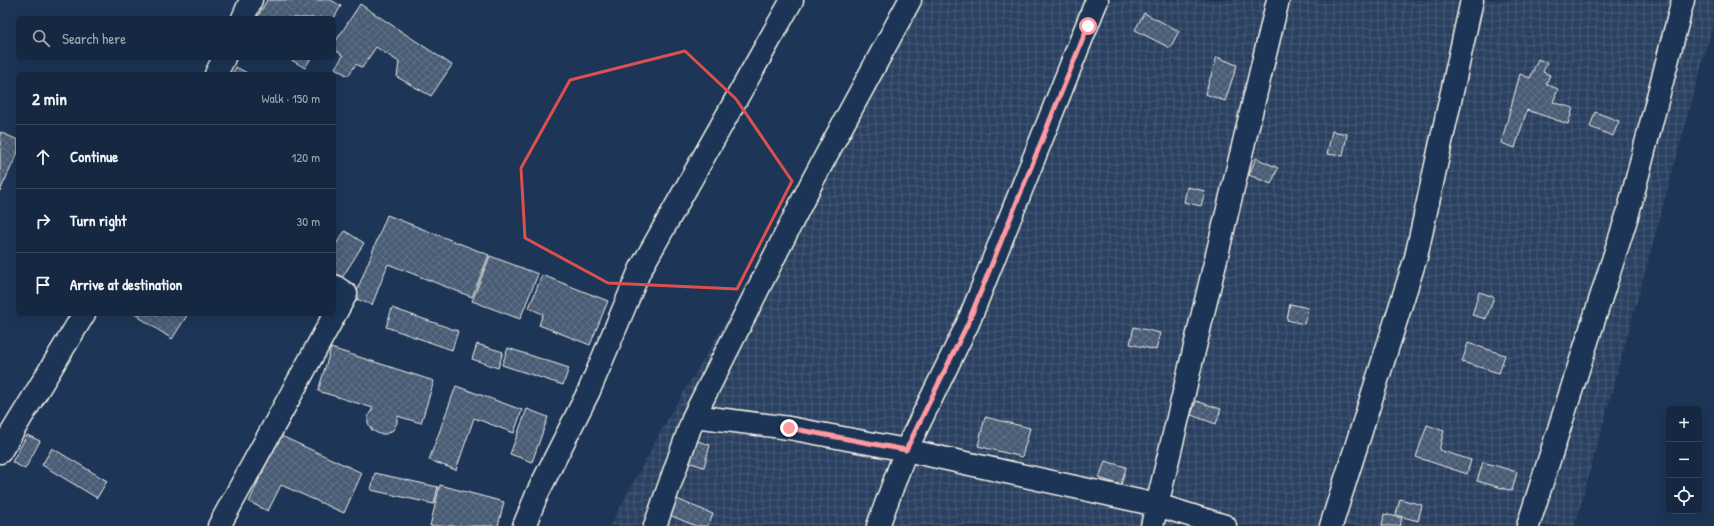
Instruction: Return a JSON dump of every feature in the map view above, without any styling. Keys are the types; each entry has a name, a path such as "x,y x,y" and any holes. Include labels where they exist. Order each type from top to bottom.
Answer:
{"street":[{"path":"244,16 251,0"},
{"path":"524,526 538,492 589,391 640,270 792,0"},
{"path":"655,526 694,416 814,178 910,0"},
{"path":"878,526 906,450 968,323 1098,0"},
{"path":"1154,516 1278,0"},
{"path":"1331,526 1416,257 1472,0"},
{"path":"1528,526 1628,213 1683,0"},
{"path":"217,72 223,60"},
{"path":"336,287 346,294 336,312"},
{"path":"0,452 83,316"},
{"path":"219,526 334,316"},
{"path":"694,416 789,428 906,450 1154,516 1225,526"}],"highlighted area":[{"path":"685,51 736,99 792,181 737,289 608,283 525,238 521,168 570,80"}],"shaded area":[{"path":"919,0 1714,0 1714,21 1575,526 610,526 667,420"}],"building":[{"path":"267,0 331,0 341,6 335,16 258,16"},
{"path":"360,4 452,65 431,96 397,77 399,62 376,47 362,68 356,64 348,76 335,68 343,56 336,51 336,41"},
{"path":"1144,13 1179,31 1170,48 1135,30"},
{"path":"1217,57 1237,65 1225,101 1205,94"},
{"path":"1538,59 1547,63 1543,72 1550,75 1546,84 1558,89 1553,102 1573,108 1568,124 1527,110 1515,148 1501,143 1520,74 1530,78"},
{"path":"291,60 310,60 305,68"},
{"path":"236,67 245,72 233,72"},
{"path":"1595,112 1619,121 1613,136 1590,127"},
{"path":"1332,131 1347,134 1343,156 1327,154"},
{"path":"0,132 16,139 16,156 0,191"},
{"path":"1256,158 1278,168 1271,184 1249,175"},
{"path":"1187,187 1205,191 1201,206 1184,202"},
{"path":"387,215 489,255 472,297 388,264 372,305 354,298"},
{"path":"345,231 364,243 342,278 336,274 336,244"},
{"path":"490,256 538,274 520,319 472,301"},
{"path":"542,275 608,301 590,345 539,325 543,314 529,308"},
{"path":"1479,292 1494,297 1486,319 1472,315"},
{"path":"1290,304 1308,308 1304,324 1287,320"},
{"path":"392,308 458,331 452,350 386,327"},
{"path":"137,316 187,316 172,339"},
{"path":"1134,327 1160,333 1156,350 1130,344"},
{"path":"1468,343 1505,355 1499,373 1462,362"},
{"path":"477,344 503,352 498,368 472,359"},
{"path":"331,348 434,381 421,423 397,416 397,423 393,430 386,434 379,434 372,430 368,423 368,416 373,408 318,391"},
{"path":"508,348 569,368 563,385 502,365"},
{"path":"456,386 522,410 514,433 474,418 456,470 429,460"},
{"path":"1196,401 1221,409 1216,424 1191,415"},
{"path":"527,409 548,417 532,462 510,454"},
{"path":"985,417 1030,428 1022,457 978,446"},
{"path":"1427,425 1444,431 1439,450 1471,460 1467,474 1416,457"},
{"path":"27,435 40,441 25,469 12,462"},
{"path":"279,435 362,473 344,513 281,485 268,511 249,502"},
{"path":"694,440 710,445 704,467 687,462"},
{"path":"52,448 107,481 97,498 42,465"},
{"path":"1105,461 1126,467 1121,485 1099,478"},
{"path":"1483,462 1517,472 1512,491 1477,481"},
{"path":"375,473 438,487 434,504 371,490"},
{"path":"440,485 504,502 498,526 430,526"},
{"path":"674,498 713,514 708,526 696,526 667,514"},
{"path":"1400,499 1422,505 1418,521 1396,515"},
{"path":"1384,514 1402,518 1400,526 1382,526"}],"route":[{"path":"789,428 906,450 968,323 1088,26"}]}
